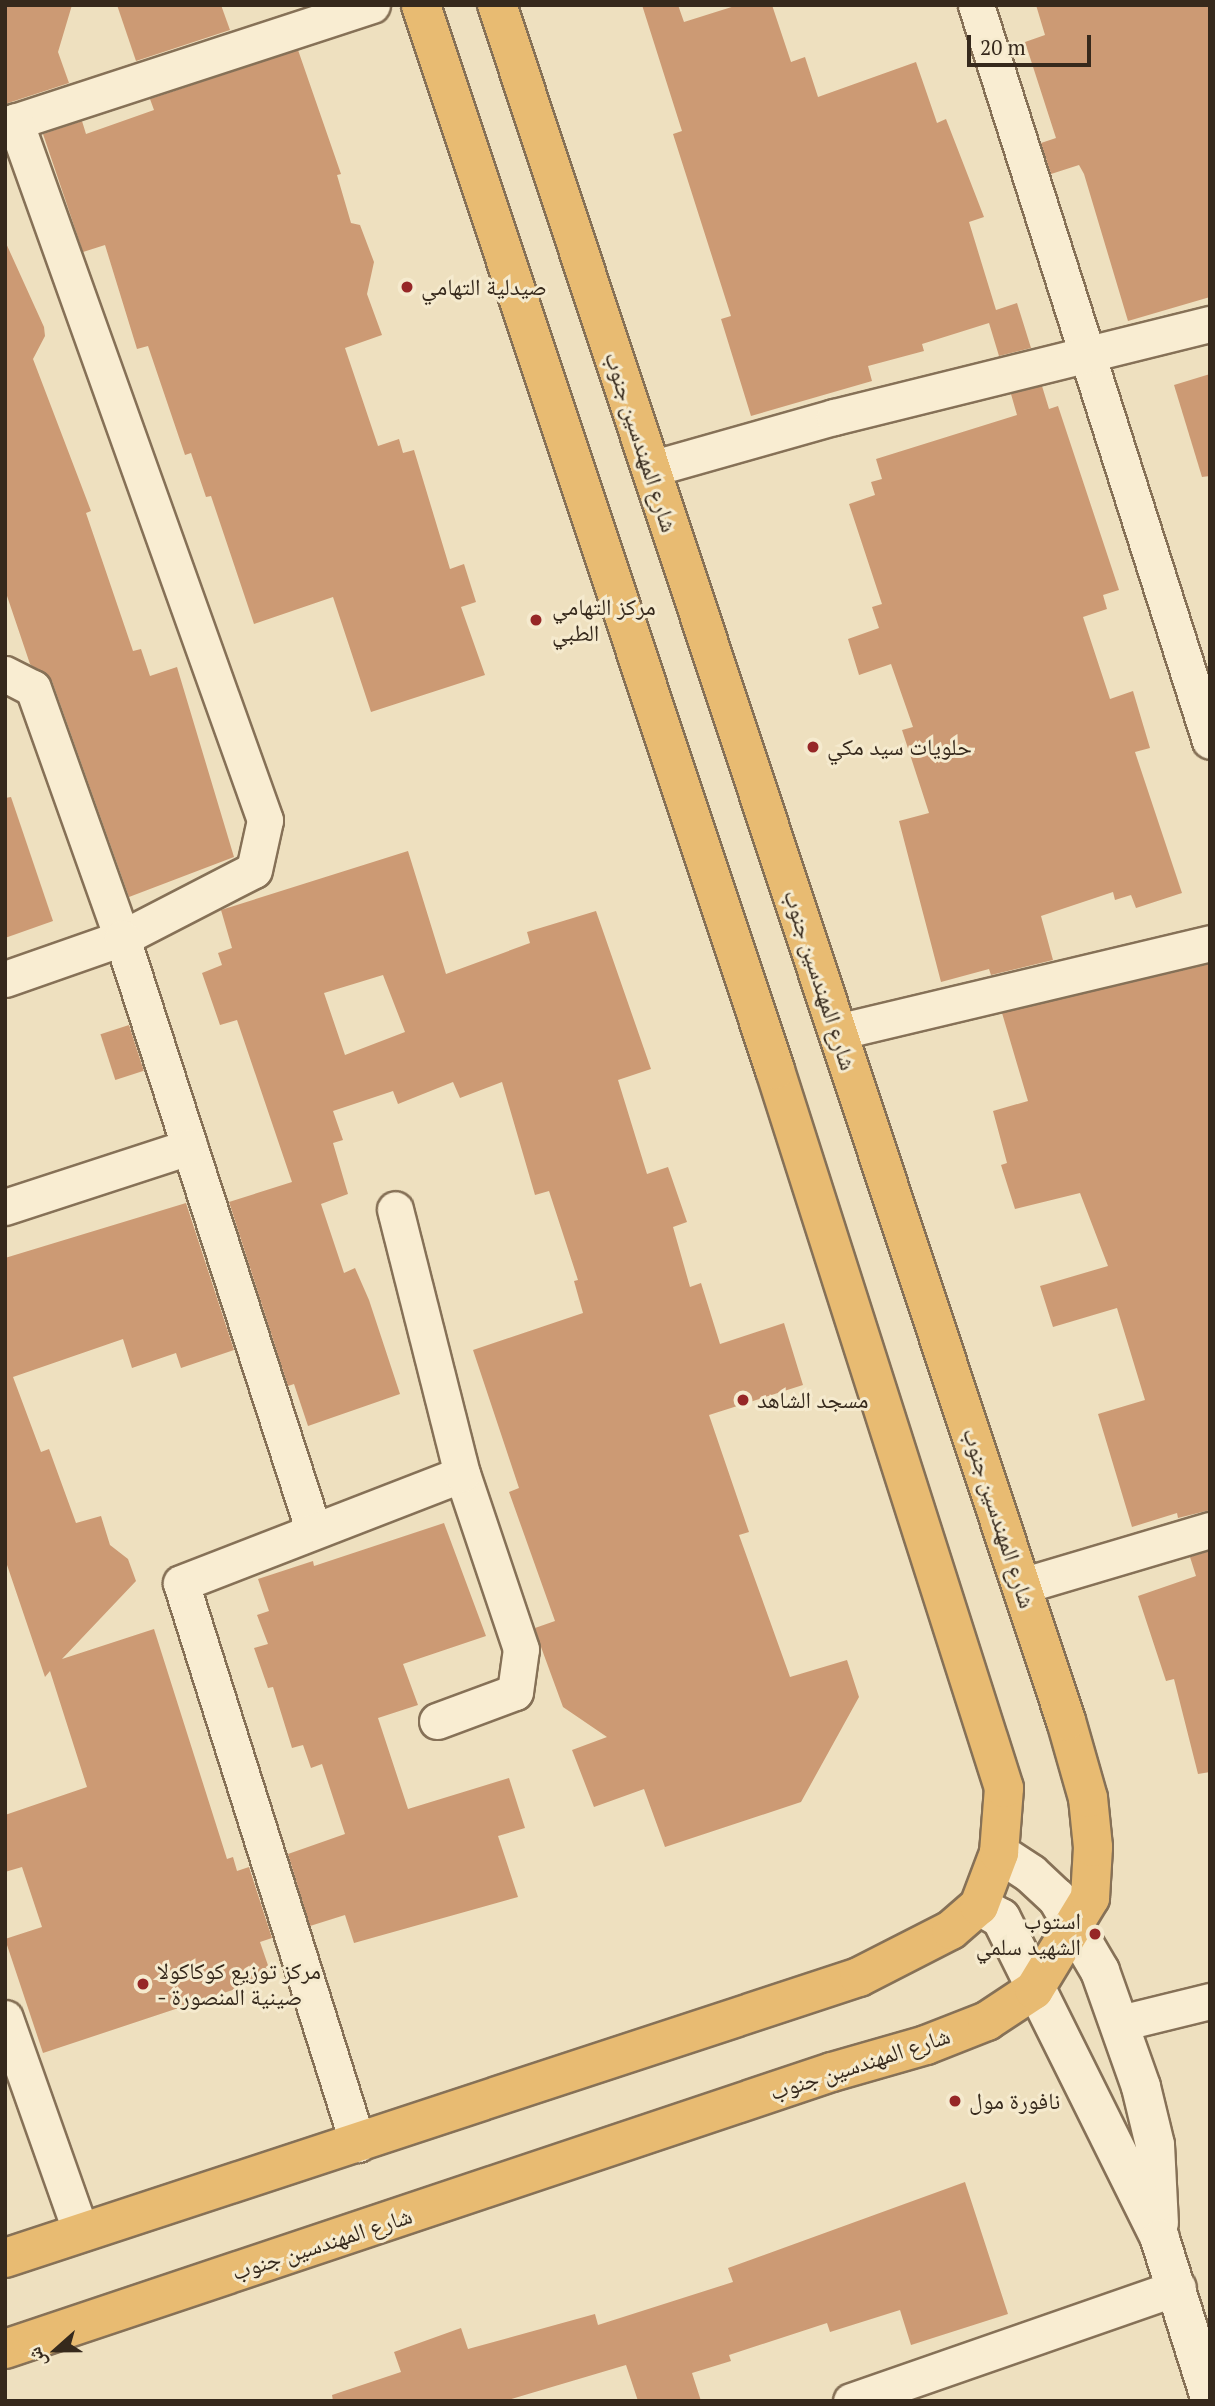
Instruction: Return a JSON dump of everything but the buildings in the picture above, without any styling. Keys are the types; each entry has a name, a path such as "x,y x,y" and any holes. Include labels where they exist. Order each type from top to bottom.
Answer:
{"highway":[{"path":"5,2258 859,1977 951,1930 979,1906 999,1853 1004,1788 775,1070 422,5"},
{"name":"شارع المهندسين جنوب","path":"5,2349 832,2072 926,2045 987,2021 1034,1990 1077,1925 1090,1898 1093,1847 1088,1798 1021,1586 498,5"}],"street":[{"path":"5,979 121,937 254,870 265,820 10,123 372,5"},
{"path":"976,5 1090,354 1210,741"},
{"path":"650,469 834,417 1210,324"},
{"path":"5,674 33,688 121,937 313,1529"},
{"path":"837,1032 1210,943"},
{"path":"5,1207 190,1147"},
{"path":"395,1209 462,1474 521,1649 514,1692 438,1721"},
{"path":"358,2144 181,1583 313,1529 462,1474"},
{"path":"1021,1586 1210,1530"},
{"path":"999,1853 1031,1874 1057,1898 1077,1925 1120,2022 1155,2146 1160,2239"},
{"path":"979,1906 1001,1918 1034,1990 1160,2239 1178,2287 1210,2398"},
{"path":"1120,2022 1210,2001"},
{"path":"5,2018 81,2233"},
{"path":"851,2401 1178,2287"}],"place":[{"name":"صيدلية التهامي","path":"407,287"},
{"name":"مركز التهامي الطبي","path":"536,620"},
{"name":"حلويات سيد مكي","path":"813,747"},
{"name":"مسجد الشاهد","path":"743,1400"},
{"name":"استوب الشهيد سلمي","path":"1095,1934"},
{"name":"مركز توزيع كوكاكولا - صينية المنصورة","path":"143,1984"},
{"name":"نافورة مول","path":"955,2101"}]}
